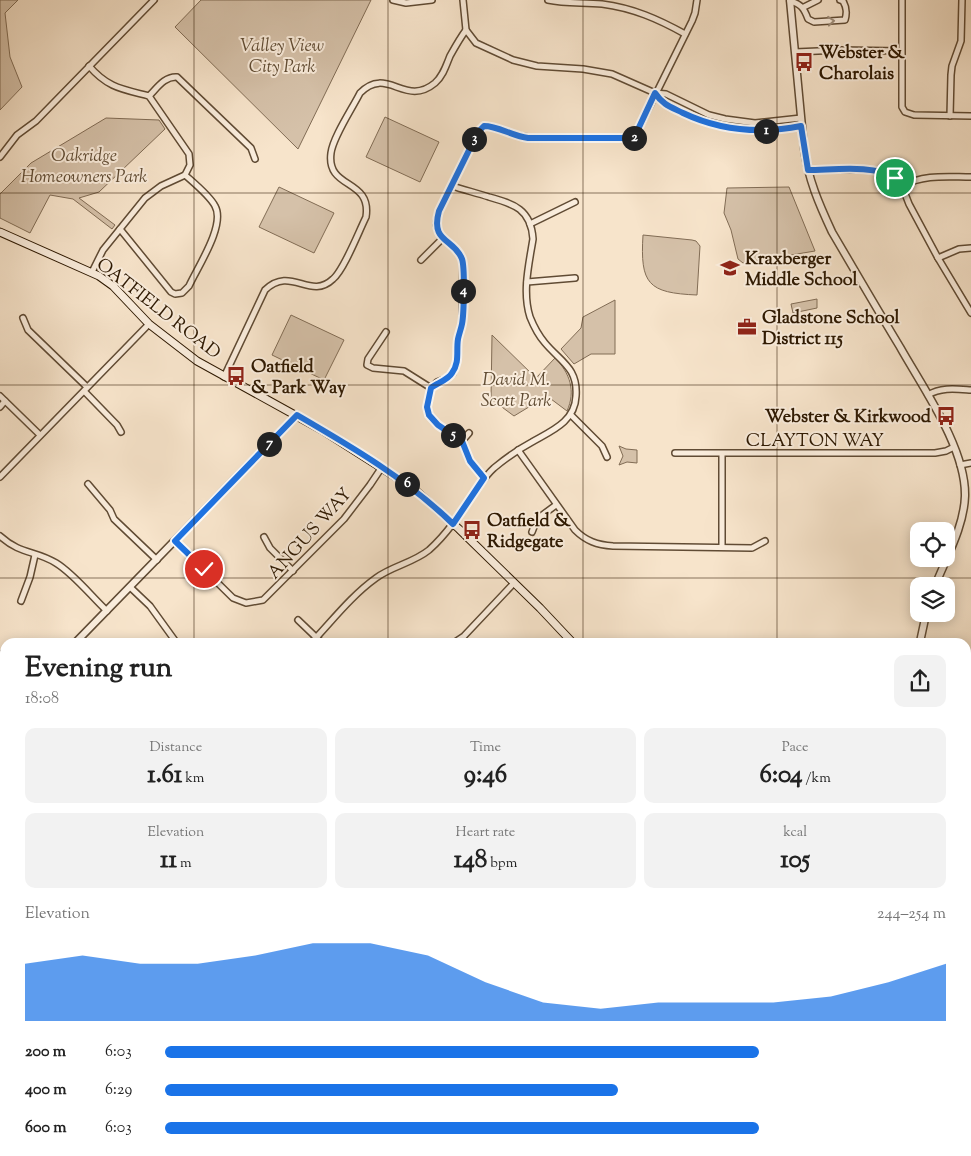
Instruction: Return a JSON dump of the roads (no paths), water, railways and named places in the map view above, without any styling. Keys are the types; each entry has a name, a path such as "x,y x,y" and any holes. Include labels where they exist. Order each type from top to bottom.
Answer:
{"main road":[{"name":"OATFIELD ROAD","path":"0,232 92,272 113,286 149,324 191,357 224,377 297,415 382,466 424,496 568,638"}],"street":[{"path":"0,157 17,135 36,121 154,0"},
{"path":"393,0 406,3 432,0"},
{"path":"463,0 466,30 476,43 512,60 538,66 591,70 612,74 655,93 666,94 709,115 725,120 755,123 801,118"},
{"path":"548,0 601,4 630,10 657,19 685,34"},
{"path":"484,478 470,461 462,441 438,425 429,415 427,407 431,388 453,373 457,364 458,339 462,323 463,261 457,251 442,239 438,230 437,218 439,211 478,132 484,126 490,126 528,138 634,138 695,13 696,0"},
{"path":"840,0 843,1 847,13 845,20 814,22 808,19 804,7 790,0 801,126 808,170 818,202 832,232 928,395 954,447 960,465 965,490 964,509 939,577"},
{"path":"804,7 818,0"},
{"path":"902,0 902,107 905,112 914,115 971,116"},
{"path":"950,116 952,66 961,42 962,0"},
{"path":"224,377 265,290 273,284 284,280 316,287 328,284 340,271 366,217 367,209 364,196 356,188 340,180 333,168 331,157 333,144 360,93 366,87 380,82 407,91 423,90 438,80 445,70 456,44 466,30"},
{"path":"794,52 841,50 901,51"},
{"path":"89,66 109,84 126,91 149,96 189,154 190,165 185,174 150,193 103,250 92,272"},
{"path":"149,96 166,80 171,77 177,77 251,148 255,159"},
{"path":"655,93 662,102 696,119 729,129 755,131 801,126"},
{"path":"808,170 879,170 895,178 902,186 909,204 938,258 971,313"},
{"path":"120,229 171,292 175,294 182,293 189,286 216,230 218,218 215,205 185,174"},
{"path":"902,186 913,180 923,178 971,177"},
{"path":"319,638 369,584 384,573 423,554 448,531 484,478 494,468 518,450 551,432 571,416 576,399 574,378 565,362 546,344 534,326 527,305 527,282 533,239 530,224 523,212 512,204 452,186"},
{"path":"530,224 575,202"},
{"path":"421,260 442,239"},
{"path":"938,258 959,248 971,248"},
{"path":"527,282 574,278"},
{"path":"23,318 28,330 85,389 121,432"},
{"path":"0,477 149,324"},
{"path":"386,332 368,359 367,365 373,368 404,371 431,388"},
{"path":"928,395 934,391 944,389 971,390"},
{"path":"0,396 40,435"},
{"path":"0,407 5,401"},
{"path":"81,638 297,415"},
{"path":"571,416 602,446 607,457"},
{"path":"462,441 469,433"},
{"name":"CLAYTON WAY","path":"675,453 935,453 954,447"},
{"path":"518,450 575,530 583,537 595,543 613,546 752,548 765,541"},
{"path":"722,454 722,547"},
{"path":"960,465 971,463"},
{"name":"ANGUS WAY","path":"175,541 233,598 246,603 263,600 344,519 382,466"},
{"path":"88,484 110,510 114,518 157,560"},
{"path":"532,532 537,519 556,504"},
{"path":"0,536 15,548 50,560 62,567 107,611"},
{"path":"264,538 270,548 293,571"},
{"path":"21,601 30,577 35,555"},
{"path":"461,638 514,583"},
{"path":"130,587 150,606 173,638"},
{"path":"298,620 313,638"},
{"path":"921,638 924,622"}],"place":[{"name":"Webster & Charolais","path":"804,62"},
{"name":"Kraxberger Middle School","path":"730,268"},
{"name":"Gladstone School District 115","path":"747,327"},
{"name":"Oatfield & Park Way","path":"236,376"},
{"name":"Webster & Kirkwood","path":"946,416"},
{"name":"Oatfield & Ridgegate","path":"472,530"}],"park label":[{"name":"Valley View City Park","path":"282,55"},
{"name":"Oakridge Homeowners Park","path":"84,165"},
{"name":"David M. Scott Park","path":"516,389"}]}
